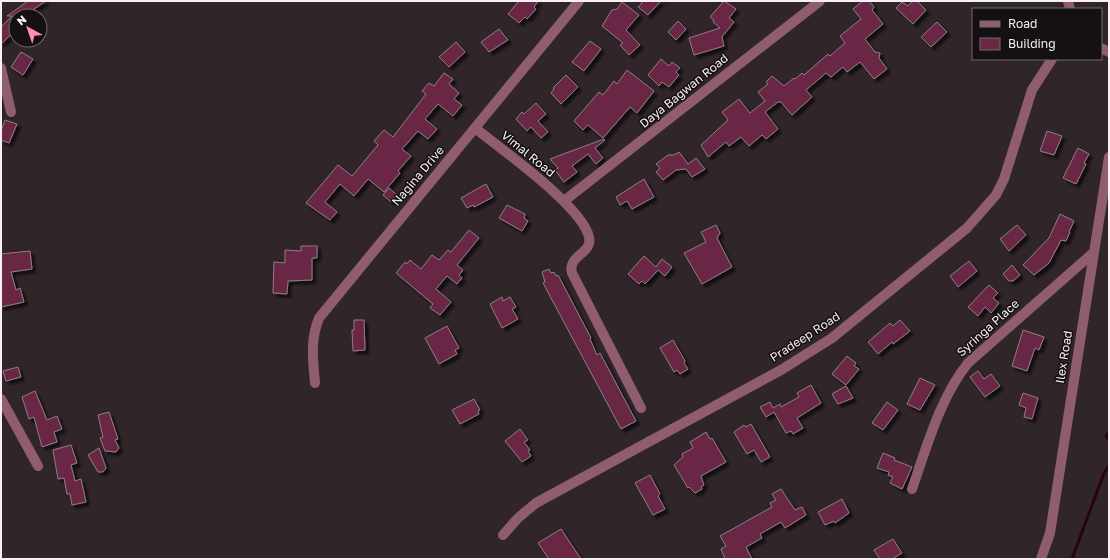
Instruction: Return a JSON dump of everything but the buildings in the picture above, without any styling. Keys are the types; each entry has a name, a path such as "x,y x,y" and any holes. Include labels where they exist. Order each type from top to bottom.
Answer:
{"street":[{"name":"Nagina Drive","path":"315,382 312,343 313,332 319,318 579,1"},
{"name":"Daya Bagwan Road","path":"564,201 820,1"},
{"name":"Pradeep Road","path":"503,535 518,518 536,503 781,370 832,338 967,228 996,194 1004,179 1032,90 1044,69 1051,60"},
{"path":"1,68 11,112"},
{"name":"Vimal Road","path":"475,128 564,201 586,229 590,240 586,249 572,262 570,267 641,408"},
{"name":"Ilex Road","path":"1042,559 1050,533 1109,157"},
{"name":"Syringa Place","path":"912,488 930,439 958,376 968,363 1093,253"},
{"path":"1,399 38,466"}],"waterway":[{"path":"1109,433 1106,436 1109,440"},
{"path":"1072,559 1104,473 1109,466"}]}
